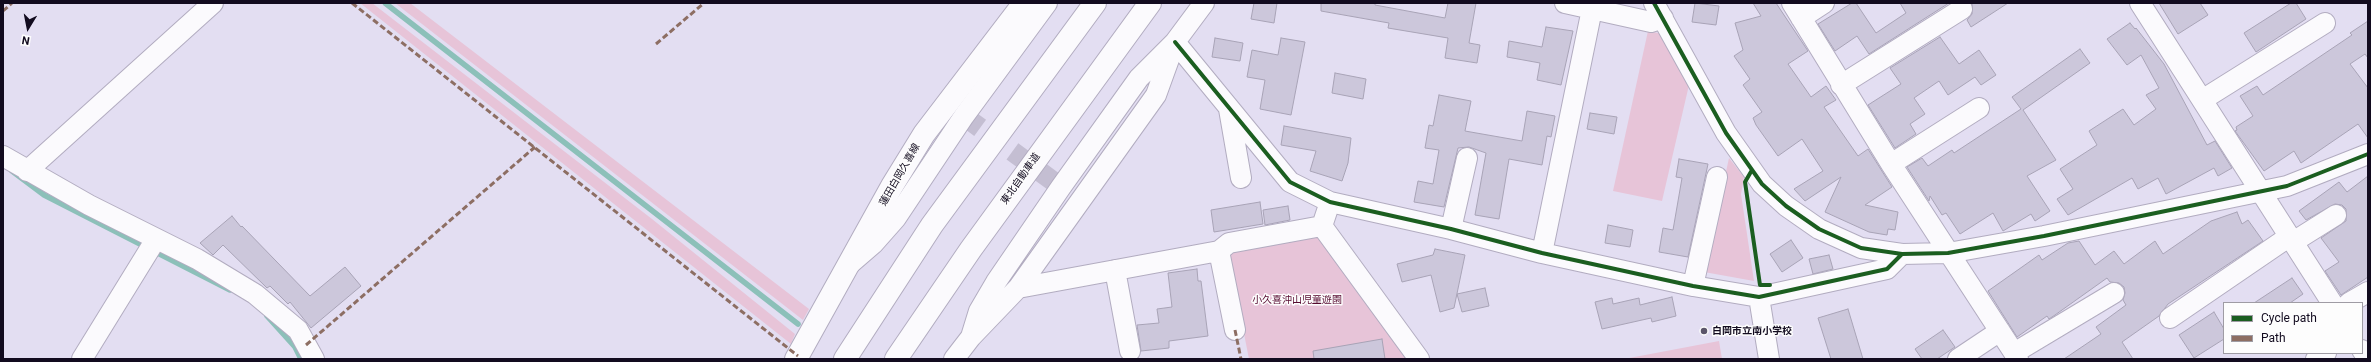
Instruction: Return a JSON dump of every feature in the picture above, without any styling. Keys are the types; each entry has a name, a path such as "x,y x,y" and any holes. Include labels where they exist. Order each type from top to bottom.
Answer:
{"main road":[{"name":"蓮田白岡久喜線","path":"796,359 851,263 892,186 924,134 1024,3"},
{"path":"845,359 932,225 1095,3"},
{"name":"東北自動車道","path":"896,359 971,249 1150,3"}],"street":[{"path":"27,171 213,3"},
{"path":"851,263 873,244 896,218 964,116 1047,3"},
{"path":"971,337 979,311 996,282 1061,187 1139,78 1175,42 1204,3"},
{"path":"1566,3 1652,22 1658,10"},
{"path":"1824,3 1796,10 1891,164 2016,356 2114,293"},
{"path":"2140,3 2331,302"},
{"path":"1542,253 1592,9"},
{"path":"1841,84 1962,9"},
{"path":"1658,10 1726,133 1762,184 1786,206 1819,230 1861,248 1902,254 1948,252 2044,236 2287,186 2368,154"},
{"path":"2202,100 2325,23"},
{"path":"1175,42 1290,182 1330,202 1451,229 1542,253 1693,286 1759,297 1887,269 1902,254"},
{"path":"954,359 971,337 1018,288 1156,95 1175,42"},
{"path":"1229,108 1241,178"},
{"path":"1891,164 1980,108"},
{"path":"3,156 27,171 156,240 197,259 255,294 298,330 314,359"},
{"path":"1451,229 1466,158"},
{"path":"1693,286 1717,177"},
{"path":"1322,226 1330,202"},
{"path":"2170,318 2291,239 2336,215"},
{"path":"1018,288 1219,251 1229,243 1322,226"},
{"path":"1322,226 1419,359"},
{"path":"82,359 156,240"},
{"path":"1219,251 1235,330"},
{"path":"1115,270 1130,351"},
{"path":"2351,302 2368,292"},
{"path":"1759,297 1769,359"},
{"path":"1958,359 2000,331"}],"green space":[{"path":"360,3 372,3 652,219 795,334 791,344"},
{"path":"395,3 410,3 809,309 803,320"},
{"path":"1648,31 1663,34 1689,85 1662,201 1613,191"},
{"path":"1729,158 1744,177 1741,194 1754,281 1704,272"},
{"name":"小久喜沖山児童遊園","path":"1322,233 1410,359 1249,359 1229,258 1231,249"},
{"path":"1719,341 1722,359 1624,359"}],"building":[{"path":"1254,3 1277,3 1274,23 1251,19"},
{"path":"1321,3 1375,3 1375,5 1445,18 1448,3 1476,3 1469,43 1480,45 1477,63 1445,58 1448,38 1388,28 1389,23 1321,11"},
{"path":"1695,3 1719,6 1716,25 1692,22"},
{"path":"1753,3 1776,3 1808,51 1788,64 1811,97 1826,86 1836,100 1824,107 1858,156 1868,149 1892,187 1865,205 1898,212 1895,230 1888,229 1887,235 1869,232 1825,212 1841,177 1805,201 1794,189 1823,171 1802,139 1778,156 1756,125 1753,118 1762,112 1743,85 1750,79 1734,56 1743,50 1735,23 1761,16"},
{"path":"1852,3 1856,3 1876,33 1906,13 1900,3 1949,3 1869,54 1857,36 1835,51 1818,24"},
{"path":"1972,3 2008,3 1971,27 1967,20 1972,14"},
{"path":"2159,3 2200,3 2208,15 2178,34"},
{"path":"2291,3 2296,3 2306,19 2256,52 2244,33"},
{"path":"2368,21 2368,58 2365,54 2350,64 2368,88 2368,138 2358,124 2301,163 2294,151 2264,171 2235,131 2237,130 2236,127 2253,116 2240,96 2257,86 2263,95 2352,35 2350,33"},
{"path":"2130,23 2135,29 2136,28 2164,64 2207,145 2215,141 2232,168 2218,176 2214,168 2166,194 2158,178 2138,189 2132,178 2068,215 2057,199 2073,189 2060,169 2097,145 2089,131 2123,109 2134,125 2156,109 2146,95 2159,88 2141,55 2127,65 2107,39"},
{"path":"1546,27 1573,31 1561,85 1537,80 1540,63 1507,57 1509,41 1542,47"},
{"path":"1940,37 1959,64 1979,50 1996,75 1981,85 1975,77 1948,95 1939,81 1914,98 1925,114 1910,124 1916,134 1895,148 1868,105 1901,84 1890,68"},
{"path":"1215,38 1243,43 1240,61 1212,57"},
{"path":"1281,38 1305,42 1291,115 1260,109 1265,80 1247,77 1252,50 1278,55"},
{"path":"2080,49 2090,63 2023,110 2056,160 2027,176 2050,211 2035,221 2031,214 2003,231 1993,213 1960,234 1946,213 1942,215 1930,196 1929,201 1907,167 1922,158 1928,166 1952,150 1954,153 2021,109 2012,97"},
{"path":"1335,73 1366,79 1363,99 1332,93"},
{"path":"1439,95 1471,101 1465,131 1522,141 1527,111 1555,116 1551,137 1547,136 1542,165 1509,159 1499,219 1475,215 1486,153 1469,147 1458,148 1444,207 1414,202 1418,181 1433,184 1439,150 1425,148 1429,125 1433,126"},
{"path":"1590,113 1617,117 1614,134 1587,129"},
{"path":"1284,126 1351,138 1348,163 1342,181 1310,171 1316,151 1281,145"},
{"path":"1679,159 1708,164 1688,257 1659,252 1663,228 1673,230 1682,178 1676,177"},
{"path":"2368,176 2368,277 2341,295 2325,271 2339,262 2321,238 2346,221 2346,209 2342,205 2335,204 2306,220 2299,211 2339,182 2347,192"},
{"path":"1260,202 1263,224 1214,232 1211,210"},
{"path":"1288,206 1290,220 1265,225 1263,210"},
{"path":"2237,212 2242,224 2248,220 2263,241 2168,304 2159,316 2122,342 2133,359 2064,359 2101,334 2096,327 2126,305 2123,300 2125,293 2124,287 2119,283 2110,282 2107,278 2049,319 2047,316 2017,337 1988,291 2039,255 2042,260 2068,243 2079,241 2095,265 2114,251 2124,264 2155,241 2163,254 2211,221"},
{"path":"232,216 241,227 242,226 310,296 345,267 361,286 311,328 290,302 288,304 270,286 267,288 223,245 213,255 200,243"},
{"path":"1608,225 1633,230 1630,247 1605,243"},
{"path":"1791,240 1803,258 1782,272 1770,254"},
{"path":"1435,249 1465,255 1454,308 1440,312 1431,275 1402,282 1397,264 1433,255"},
{"path":"1829,255 1833,269 1813,274 1809,259"},
{"path":"1197,269 1198,281 1201,281 1208,336 1169,341 1169,348 1141,351 1137,325 1159,323 1157,309 1172,307 1168,273"},
{"path":"2292,278 2303,294 2291,302 2256,302"},
{"path":"1485,288 1489,306 1462,312 1457,294"},
{"path":"1672,297 1676,316 1652,322 1651,318 1602,329 1595,302 1612,298 1613,304 1639,298 1640,305"},
{"path":"1848,309 1863,359 1831,359 1818,318"},
{"path":"2214,312 2223,327 2223,340 2194,358 2179,335"},
{"path":"1943,330 1955,347 1937,359 1922,359 1915,349"},
{"path":"1382,339 1385,359 1314,359 1313,351"}],"waterway":[{"path":"385,3 798,324"},
{"path":"12,171 44,195 230,290"},
{"path":"267,316 295,347 301,359"}],"tunnel":[{"path":"964,116 1061,187"}],"marked path":[{"path":"3,11 12,3"},
{"path":"352,3 798,356"},
{"path":"656,44 704,3"},
{"path":"306,345 535,147"},
{"path":"1235,330 1241,359"}],"cycle path":[{"path":"1654,3 1726,133 1762,184 1786,206 1819,229 1861,248 1902,254 1948,253 2044,236 2287,186 2368,154"},
{"path":"1175,42 1290,182 1330,202 1451,229 1542,253 1693,286 1759,297 1887,269 1902,254"},
{"path":"1752,170 1745,182 1760,285 1770,285"}],"place":[{"name":"白岡市立南小学校","path":"1704,331"}]}
